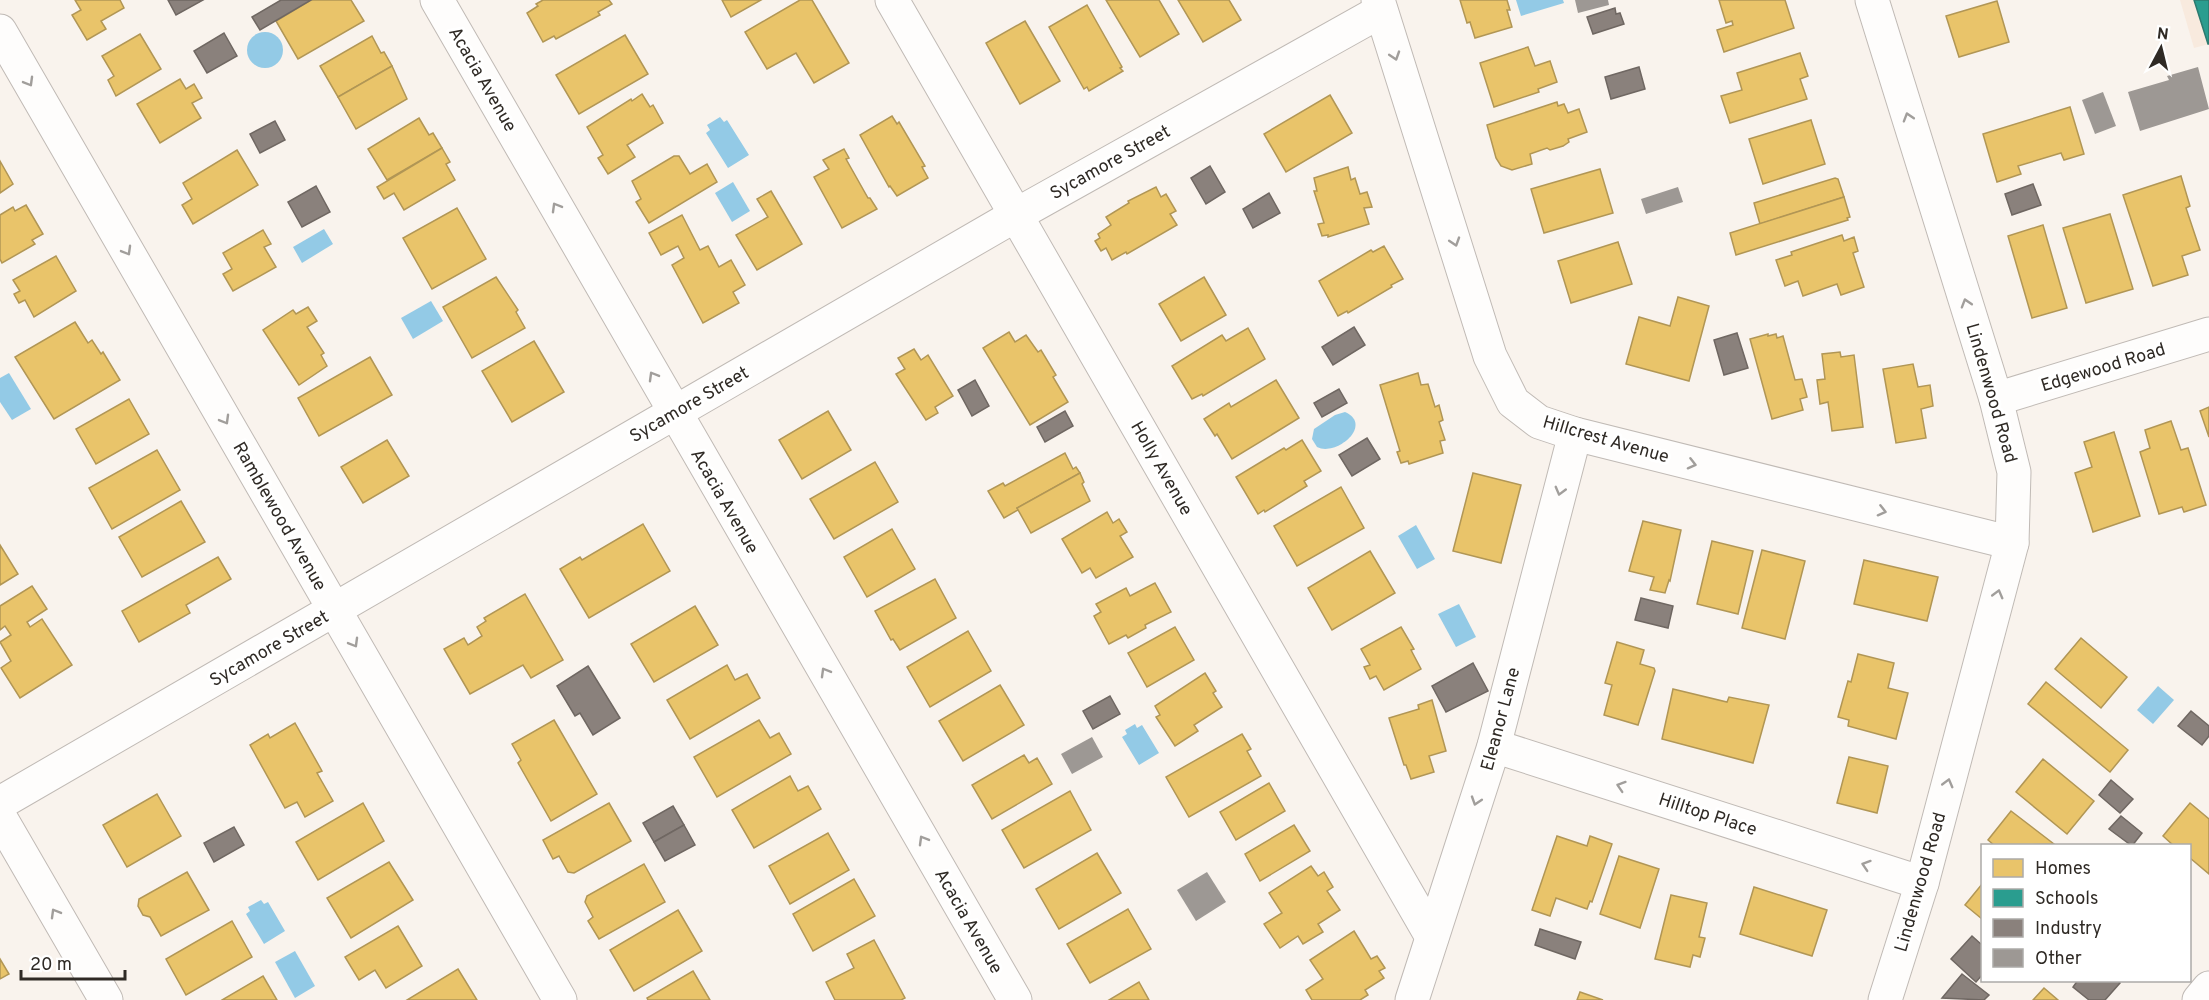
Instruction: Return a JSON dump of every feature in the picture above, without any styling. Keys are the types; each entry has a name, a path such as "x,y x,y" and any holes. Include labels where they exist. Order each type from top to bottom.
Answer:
{"street":[{"name":"Acacia Avenue","path":"437,0 1015,1000"},
{"name":"Holly Avenue","path":"892,0 1432,937"},
{"name":"Lindenwood Road","path":"1872,0 1996,399 2014,471 2012,543 1922,883 1884,1000"},
{"name":"Sycamore Street","path":"0,803 1379,5"},
{"name":"Hillcrest Avenue","path":"1379,5 1490,356 1513,402 1539,422 1575,434 2012,543"},
{"name":"Ramblewood Avenue","path":"0,32 560,1000"},
{"name":"Edgewood Road","path":"1996,399 2209,334"},
{"name":"Eleanor Lane","path":"1412,1000 1494,746 1575,434"},
{"name":"Hilltop Place","path":"1494,746 1922,883"},
{"path":"0,817 106,1000"},
{"path":"2199,1000 2209,988"}],"shaded area":[{"path":"2180,0 2209,0 2209,44 2194,48"}],"water":[{"path":"1516,0 1563,0 1564,3 1521,16"},
{"path":"265,32 278,37 283,50 278,63 265,68 252,63 247,50 252,37"},
{"path":"720,117 724,122 727,120 749,155 728,168 706,133 710,130 707,125"},
{"path":"733,182 750,211 732,222 715,193"},
{"path":"324,229 333,244 302,263 293,247"},
{"path":"431,301 443,321 413,339 401,318"},
{"path":"9,373 31,409 12,420 0,402 0,378"},
{"path":"1345,412 1353,418 1356,424 1349,438 1333,448 1317,447 1312,439 1314,429 1335,415"},
{"path":"1416,525 1435,559 1417,569 1398,536"},
{"path":"1459,604 1476,637 1456,647 1438,614"},
{"path":"2158,686 2174,700 2153,724 2137,710"},
{"path":"1135,724 1137,728 1142,725 1159,753 1139,765 1122,737 1127,734 1125,730"},
{"path":"261,900 264,904 268,902 285,931 264,944 246,914 250,911 248,907"},
{"path":"295,951 315,986 295,998 275,962"}],"building: Homes":[{"path":"75,0 120,0 124,8 101,21 106,29 87,40 72,15 81,10"},
{"path":"311,0 351,0 364,21 298,59 276,21"},
{"path":"543,0 609,0 612,4 598,12 600,15 556,39 554,36 543,42 527,13"},
{"path":"722,0 761,0 731,17"},
{"path":"800,0 812,0 849,63 814,83 796,53 767,69 745,32"},
{"path":"1106,0 1159,0 1179,34 1140,57"},
{"path":"1178,0 1229,0 1241,20 1203,42"},
{"path":"1460,0 1507,0 1510,10 1507,10 1512,27 1475,38 1470,22 1467,23"},
{"path":"1719,0 1785,0 1794,28 1724,52 1717,30 1733,25 1732,21 1726,23"},
{"path":"1997,1 2009,42 1959,57 1946,16"},
{"path":"1087,5 1123,71 1089,91 1087,87 1084,89 1049,27"},
{"path":"1025,21 1060,81 1020,104 986,43"},
{"path":"140,34 161,69 116,96 108,80 114,76 102,56"},
{"path":"625,35 648,74 579,114 556,75"},
{"path":"372,36 381,53 384,52 392,66 338,97 320,66"},
{"path":"1528,47 1535,66 1550,61 1557,82 1538,89 1539,92 1494,107 1480,63"},
{"path":"1800,53 1808,76 1800,79 1807,99 1730,123 1721,96 1742,90 1737,73"},
{"path":"392,66 407,99 356,129 338,97"},
{"path":"180,79 186,89 194,84 202,98 192,103 201,118 160,143 137,104"},
{"path":"642,94 650,107 653,105 663,123 627,145 635,157 608,174 598,158 603,155 587,127"},
{"path":"1330,95 1352,133 1286,172 1264,134"},
{"path":"1557,102 1558,106 1564,104 1568,113 1579,109 1587,132 1568,139 1569,142 1563,146 1550,150 1547,148 1530,154 1532,164 1512,170 1501,166 1496,158 1487,125"},
{"path":"2070,107 2084,154 2064,160 2061,153 2018,166 2021,174 1997,182 1983,134"},
{"path":"892,116 897,124 899,122 925,166 922,167 928,178 897,196 889,187 860,135"},
{"path":"419,118 429,135 433,133 442,148 387,180 368,149"},
{"path":"1811,120 1825,164 1763,184 1749,139"},
{"path":"442,148 450,162 446,164 455,180 404,210 394,193 384,199 377,187"},
{"path":"844,149 849,158 846,159 868,198 877,209 842,228 814,177 829,169 823,160"},
{"path":"237,150 258,185 193,224 182,205 192,199 183,183"},
{"path":"674,156 679,156 690,174 707,164 717,182 649,223 636,202 641,199 632,181"},
{"path":"0,161 13,184 0,193"},
{"path":"1348,167 1351,180 1355,178 1360,194 1367,192 1372,207 1364,208 1369,224 1328,237 1328,235 1322,236 1318,224 1324,223 1314,191 1317,191 1314,178"},
{"path":"1600,169 1613,213 1544,233 1531,189"},
{"path":"2181,176 2190,206 2186,208 2200,250 2182,256 2188,275 2153,286 2123,195"},
{"path":"1838,179 1844,197 1760,224 1754,203"},
{"path":"1156,187 1161,197 1166,194 1176,211 1170,214 1177,225 1127,254 1126,252 1112,260 1106,248 1101,251 1095,241 1100,238 1098,234 1111,225 1106,217 1129,203 1128,201"},
{"path":"771,191 802,244 757,270 736,235 768,217 757,199"},
{"path":"1844,197 1850,217 1847,218 1848,220 1736,255 1730,233"},
{"path":"26,205 43,234 32,240 35,244 2,263 0,259 0,215 13,207 15,211"},
{"path":"457,208 486,259 432,289 403,238"},
{"path":"2110,214 2133,289 2086,303 2063,228"},
{"path":"682,215 700,250 708,246 719,267 731,260 745,285 733,292 739,303 703,323 672,265 684,258 678,246 661,255 649,233"},
{"path":"2043,225 2067,308 2032,318 2008,236"},
{"path":"263,230 271,244 264,247 276,267 233,291 223,274 232,269 223,253"},
{"path":"1842,235 1844,241 1854,237 1858,251 1853,253 1864,287 1841,295 1837,284 1803,296 1798,281 1785,286 1776,260 1792,255 1791,252"},
{"path":"1618,242 1632,284 1571,303 1558,261"},
{"path":"1384,246 1403,279 1348,313 1347,311 1338,316 1319,281 1371,250 1373,252"},
{"path":"56,256 76,291 34,317 25,300 19,303 14,294 20,291 13,280"},
{"path":"496,277 518,310 516,312 525,328 472,358 443,307"},
{"path":"1204,277 1226,315 1181,341 1159,304"},
{"path":"1678,297 1709,306 1689,381 1626,364 1639,317 1670,326"},
{"path":"308,307 317,321 307,327 324,353 321,355 327,366 299,385 263,330 293,310 296,314"},
{"path":"75,322 88,343 92,340 101,354 103,352 120,380 54,419 15,357"},
{"path":"1248,328 1265,359 1203,396 1202,394 1192,399 1172,366 1222,335 1226,341"},
{"path":"1009,332 1015,342 1026,335 1038,352 1041,350 1068,402 1030,425 983,348"},
{"path":"1768,334 1768,336 1776,334 1777,338 1783,336 1795,380 1802,379 1807,397 1800,399 1803,410 1772,419 1750,339"},
{"path":"534,341 564,392 512,422 482,371"},
{"path":"914,349 921,360 928,355 953,396 935,407 938,413 926,420 896,374 905,369 898,358"},
{"path":"1840,352 1841,357 1854,355 1863,427 1832,431 1828,402 1820,404 1817,380 1825,379 1822,354"},
{"path":"370,357 392,395 319,436 298,398"},
{"path":"1913,364 1918,387 1930,385 1933,406 1921,409 1926,438 1896,443 1883,369"},
{"path":"1418,373 1421,385 1428,384 1435,407 1439,405 1443,420 1439,422 1445,440 1440,441 1443,453 1409,464 1408,461 1401,463 1397,452 1400,451 1380,385"},
{"path":"1276,380 1299,418 1232,459 1217,434 1215,436 1204,419 1229,403 1231,407"},
{"path":"129,399 149,434 96,464 76,429"},
{"path":"2209,407 2209,437 2200,411"},
{"path":"828,411 851,450 802,479 779,440"},
{"path":"2171,421 2181,450 2188,448 2206,505 2184,512 2182,507 2159,514 2140,452 2150,448 2145,430"},
{"path":"2114,432 2140,516 2093,532 2075,473 2092,467 2084,442"},
{"path":"387,440 409,476 363,503 341,467"},
{"path":"1302,440 1321,471 1304,481 1307,486 1258,514 1236,477 1284,448 1286,450"},
{"path":"157,450 180,490 112,529 89,488"},
{"path":"1065,453 1073,469 1076,467 1080,473 1017,508 1018,510 1004,518 988,491 1003,483 1005,486"},
{"path":"875,462 898,502 834,539 810,499"},
{"path":"1080,473 1084,482 1082,484 1090,501 1031,533 1017,508"},
{"path":"1473,473 1521,485 1501,563 1453,551"},
{"path":"1341,487 1364,528 1297,566 1274,526"},
{"path":"181,501 205,542 142,577 119,537"},
{"path":"1107,512 1113,523 1119,519 1127,532 1120,536 1133,557 1096,578 1090,568 1082,573 1062,539"},
{"path":"1643,521 1681,530 1670,581 1665,593 1650,590 1654,577 1629,571"},
{"path":"643,524 670,571 589,618 560,569 580,557 582,560"},
{"path":"892,529 915,569 867,597 844,557"},
{"path":"1712,541 1753,551 1738,614 1697,604"},
{"path":"0,545 18,574 0,585"},
{"path":"1762,550 1805,561 1785,639 1742,628"},
{"path":"1370,551 1395,593 1332,630 1308,588"},
{"path":"218,557 231,579 186,605 190,613 139,642 122,611"},
{"path":"1864,560 1938,577 1927,621 1854,604"},
{"path":"935,579 956,618 900,650 893,639 891,640 875,611"},
{"path":"1155,583 1171,612 1145,625 1146,628 1128,638 1126,635 1109,644 1094,616 1101,612 1096,604 1126,588 1130,596"},
{"path":"32,586 47,609 27,622 30,627 42,619 72,665 20,698 1,668 11,661 0,642 11,635 5,626 0,630 0,606"},
{"path":"525,594 563,660 531,678 523,665 470,694 444,649 464,638 468,645 482,636 477,627 486,621 484,618"},
{"path":"695,606 718,645 654,682 631,644"},
{"path":"1175,627 1194,660 1147,687 1128,653"},
{"path":"1401,627 1414,649 1411,650 1421,669 1384,690 1376,676 1370,679 1364,667 1370,665 1361,649"},
{"path":"968,631 991,671 930,707 907,667"},
{"path":"2081,638 2127,677 2101,708 2055,669"},
{"path":"1617,642 1644,650 1640,664 1654,668 1655,671 1638,725 1604,715 1612,685 1605,683"},
{"path":"1858,654 1894,663 1888,688 1908,693 1896,739 1848,726 1849,720 1838,717 1848,681 1851,682"},
{"path":"727,665 735,680 747,674 760,698 690,739 667,700"},
{"path":"1205,673 1222,707 1194,725 1198,731 1175,746 1156,717 1160,715 1155,706"},
{"path":"2046,682 2128,750 2110,772 2028,704"},
{"path":"1000,685 1024,725 963,761 939,721"},
{"path":"1673,689 1727,702 1729,697 1769,705 1753,763 1662,739"},
{"path":"1432,700 1446,751 1429,756 1434,772 1411,779 1404,765 1389,718 1419,709 1418,705"},
{"path":"554,720 597,794 551,821 518,763 521,760 512,744"},
{"path":"759,720 770,738 779,733 791,754 717,797 694,757"},
{"path":"295,723 322,771 317,773 333,801 305,817 297,802 285,808 250,745 268,734 270,738"},
{"path":"1242,734 1251,749 1247,751 1261,776 1189,817 1166,777"},
{"path":"1024,755 1029,763 1037,758 1052,784 992,819 972,785"},
{"path":"1849,757 1888,766 1877,813 1837,803"},
{"path":"2043,759 2094,801 2067,834 2016,792"},
{"path":"790,776 798,791 808,786 821,809 754,848 732,810"},
{"path":"1269,783 1285,811 1236,840 1220,812"},
{"path":"1070,791 1091,830 1024,868 1002,830"},
{"path":"157,794 181,836 127,867 103,825"},
{"path":"363,803 384,841 318,880 296,842"},
{"path":"609,803 631,841 574,873 568,872 559,856 553,859 543,840"},
{"path":"2190,803 2209,819 2209,874 2191,859 2191,844 2172,844 2163,836"},
{"path":"2011,811 2054,844 1993,844 1988,840"},
{"path":"1294,825 1310,851 1260,881 1245,854"},
{"path":"828,833 849,870 790,904 769,866"},
{"path":"1557,836 1587,846 1590,836 1612,844 1592,902 1590,901 1587,909 1556,898 1550,916 1532,910"},
{"path":"1097,853 1121,893 1059,929 1036,889"},
{"path":"1619,856 1659,869 1640,928 1600,914"},
{"path":"389,862 413,900 351,938 327,898"},
{"path":"644,864 665,902 599,939 588,921 593,917 585,902 587,896"},
{"path":"1311,866 1318,876 1324,872 1333,887 1327,891 1340,910 1318,924 1323,932 1303,944 1298,936 1280,948 1264,924 1282,913 1269,893"},
{"path":"187,872 209,910 161,936 150,917 143,915 138,906 139,899"},
{"path":"854,879 875,916 813,951 793,914"},
{"path":"1981,885 1981,918 1965,905"},
{"path":"1754,887 1827,910 1812,956 1740,934"},
{"path":"1671,895 1707,903 1699,937 1705,938 1700,957 1693,955 1690,967 1655,959"},
{"path":"1128,909 1151,949 1090,983 1067,944"},
{"path":"678,910 702,951 634,991 610,950"},
{"path":"232,921 252,957 186,995 166,959"},
{"path":"398,926 422,966 386,988 375,970 359,980 345,957"},
{"path":"1354,931 1371,959 1377,956 1385,968 1379,971 1384,978 1365,990 1368,995 1360,1000 1312,1000 1306,990 1323,979 1310,960"},
{"path":"874,940 905,998 901,1000 835,1000 826,982 854,968 847,954"},
{"path":"0,959 9,974 0,979"},
{"path":"458,969 477,1000 407,1000"},
{"path":"693,971 710,1000 648,1000 647,998"},
{"path":"263,976 277,1000 222,1000"},
{"path":"1139,982 1149,1000 1109,1000"},
{"path":"2044,988 2058,1000 2033,1000"},
{"path":"1580,992 1603,1000 1577,1000"}],"building: Schools":[{"path":"2194,0 2209,0 2209,44 2208,44"}],"building: Industry":[{"path":"168,0 203,0 176,15"},
{"path":"281,0 311,0 260,30 252,17"},
{"path":"1615,8 1616,14 1620,13 1624,24 1593,34 1587,17"},
{"path":"224,33 237,56 207,73 194,51"},
{"path":"1639,67 1645,89 1611,99 1605,77"},
{"path":"275,121 285,140 260,153 250,134"},
{"path":"1210,166 1225,192 1206,204 1191,178"},
{"path":"2033,184 2041,205 2012,215 2005,194"},
{"path":"316,186 330,212 302,227 288,202"},
{"path":"1269,193 1280,213 1253,228 1243,209"},
{"path":"1354,327 1365,345 1333,365 1322,347"},
{"path":"1737,333 1748,368 1724,375 1714,340"},
{"path":"975,380 989,406 972,416 958,390"},
{"path":"1339,389 1347,403 1322,417 1314,403"},
{"path":"1065,411 1073,426 1045,442 1037,427"},
{"path":"1367,438 1380,459 1352,476 1339,455"},
{"path":"1641,598 1673,606 1668,628 1635,620"},
{"path":"1473,663 1488,691 1446,712 1432,686"},
{"path":"588,666 620,718 593,735 580,713 575,716 557,686"},
{"path":"1110,696 1120,714 1093,729 1083,711"},
{"path":"2191,711 2209,726 2209,736 2202,745 2178,726"},
{"path":"2111,780 2133,799 2120,813 2099,795"},
{"path":"673,806 684,825 654,842 643,823"},
{"path":"2121,816 2142,833 2134,844 2129,844 2109,829"},
{"path":"684,825 695,845 665,861 654,842"},
{"path":"234,827 244,845 214,862 204,843"},
{"path":"1540,929 1581,942 1575,959 1535,945"},
{"path":"1972,936 1981,944 1981,976 1976,982 1951,959"},
{"path":"1962,974 1989,995 1984,1000 1942,998"},
{"path":"2077,982 2120,983 2105,1000 2089,1000 2073,987"}],"building: Other":[{"path":"1575,0 1608,0 1609,5 1578,13"},
{"path":"2198,67 2209,109 2140,131 2128,92 2169,80 2167,76"},
{"path":"2103,92 2116,126 2095,134 2082,100"},
{"path":"1678,187 1683,202 1646,214 1641,199"},
{"path":"1092,737 1103,757 1072,774 1061,754"},
{"path":"1207,872 1226,902 1196,921 1177,890"}]}
